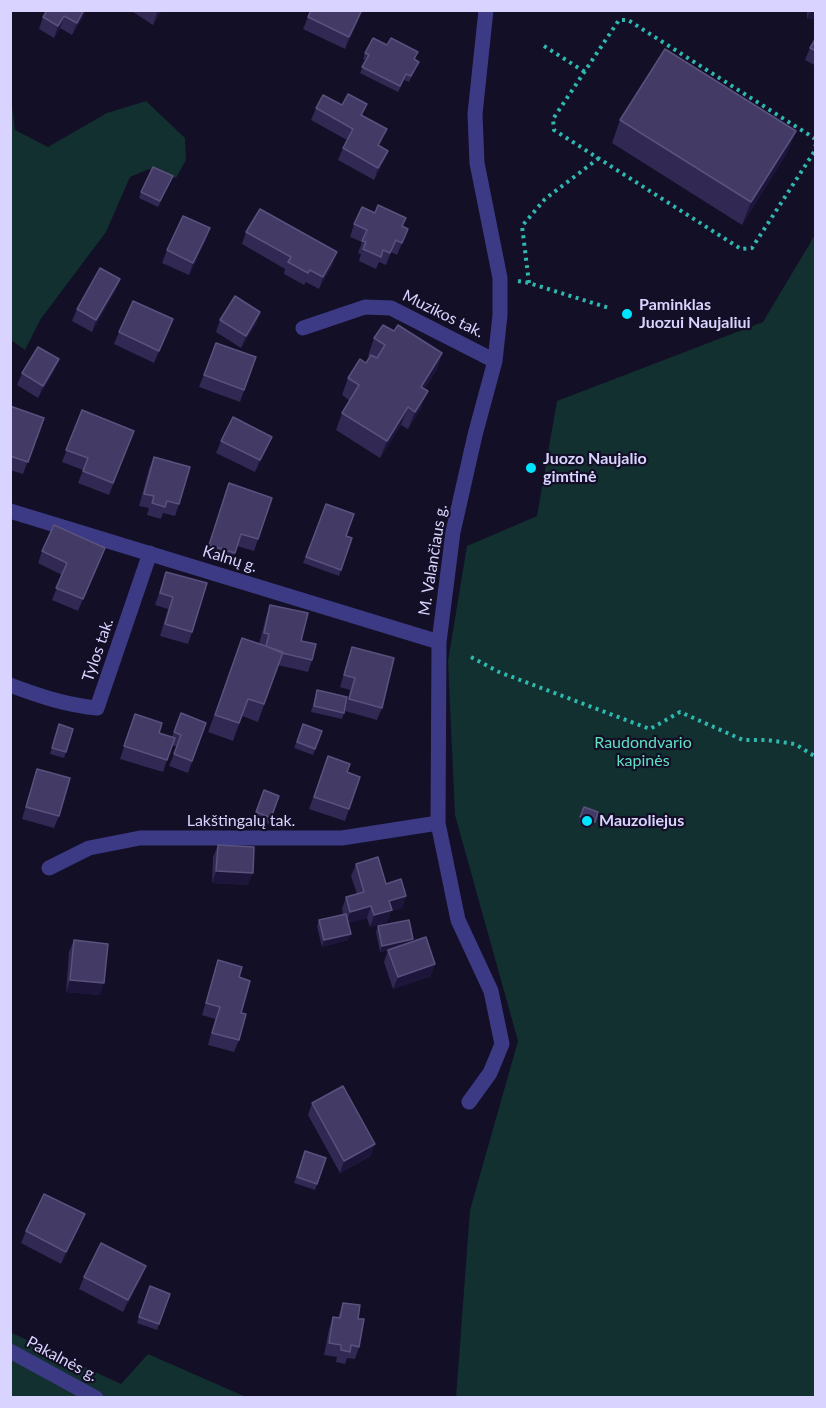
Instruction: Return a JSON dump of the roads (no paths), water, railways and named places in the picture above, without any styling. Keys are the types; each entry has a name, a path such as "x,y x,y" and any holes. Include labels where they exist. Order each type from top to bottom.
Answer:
{"street":[{"name":"M. Valančiaus g.","path":"469,1102 490,1073 502,1044 491,991 458,920 438,823 439,642 453,532 495,361 501,315 500,278 477,163 475,114 486,10"},
{"name":"Muzikos tak.","path":"303,328 365,308 391,308 495,361"},
{"name":"Kalnų g.","path":"10,511 439,642"},
{"name":"Tylos tak.","path":"10,685 40,697 97,708 150,553"},
{"name":"Lakštingalų tak.","path":"49,868 89,848 140,838 342,838 438,823"},
{"name":"Pakalnės g.","path":"10,1352 96,1398"}],"place":[{"name":"Paminklas Juozui Naujaliui","path":"627,314"},
{"name":"Juozo Naujalio gimtinė","path":"531,468"},
{"name":"Mauzoliejus","path":"587,821"}],"park label":[{"name":"Raudondvario kapinės","path":"643,752"}]}
